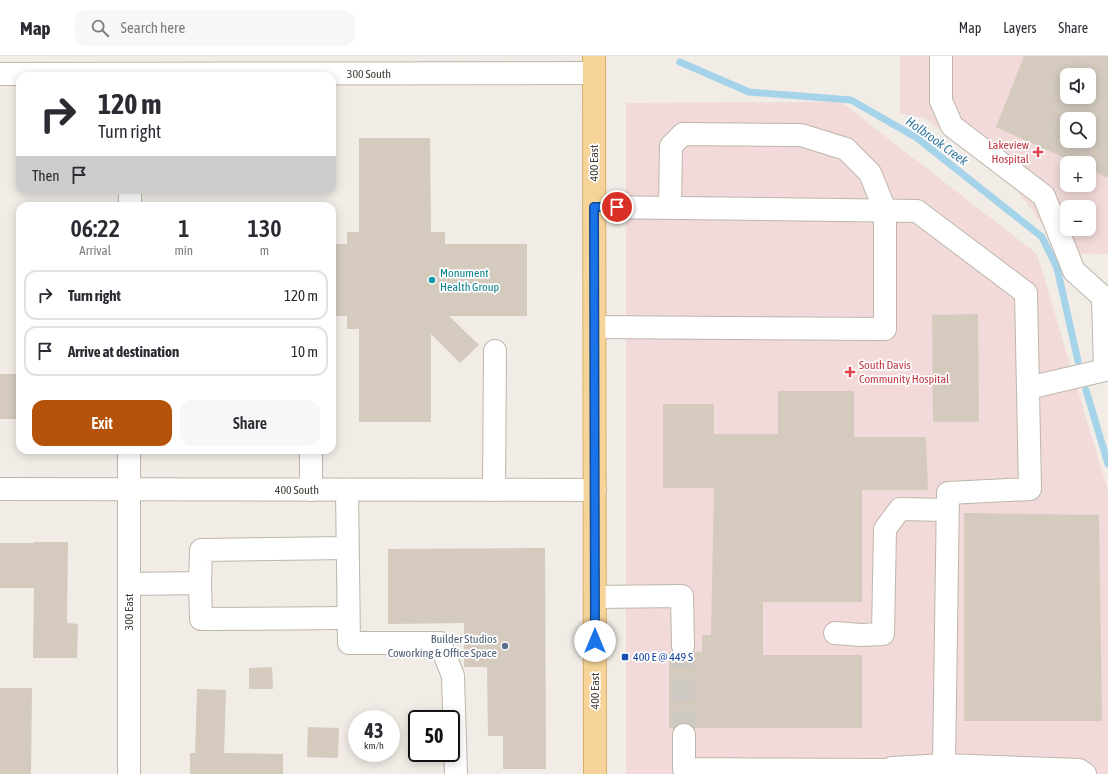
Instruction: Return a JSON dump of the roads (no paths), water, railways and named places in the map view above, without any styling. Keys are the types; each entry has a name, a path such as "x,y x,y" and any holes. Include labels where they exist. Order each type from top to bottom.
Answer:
{"main road":[{"name":"400 East","path":"594,65 595,774"}],"street":[{"path":"941,56 941,101 952,126 1044,196 1074,271 1105,297 1105,370 1028,388"},
{"name":"300 South","path":"52,72 130,69 594,65"},
{"name":"300 South","path":"0,74 16,73"},
{"path":"595,327 885,329 885,210 870,173 846,150 801,135 683,134 671,146 670,207"},
{"path":"594,207 917,211 1026,293 1030,489 948,493 944,765"},
{"path":"494,490 495,351"},
{"name":"300 East","path":"129,454 129,774"},
{"path":"311,454 311,490"},
{"name":"400 South","path":"0,489 595,490"},
{"path":"346,490 349,643 440,643 453,676 456,774"},
{"path":"835,633 861,635 883,634 885,529 900,509 947,510"},
{"path":"347,548 201,550 200,583 201,619 348,618"},
{"path":"129,584 200,583"},
{"path":"595,597 682,596 683,646"},
{"path":"684,735 684,769 886,772 892,768 944,765 1079,770 1085,774"}],"waterway":[{"name":"Holbrook Creek","path":"680,62 749,92 851,100 917,138 1042,237 1057,268 1078,361"},
{"name":"Holbrook Creek","path":"1086,390 1108,464"}],"tunnel":[{"path":"683,646 684,735"}],"place":[{"name":"Lakeview Hospital","path":"1038,152"},
{"name":"Monument Health Group","path":"432,280"},
{"name":"South Davis Community Hospital","path":"850,372"},
{"name":"Builder Studios Coworking & Office Space","path":"505,646"},
{"name":"400 E @ 449 S","path":"625,657"}]}
